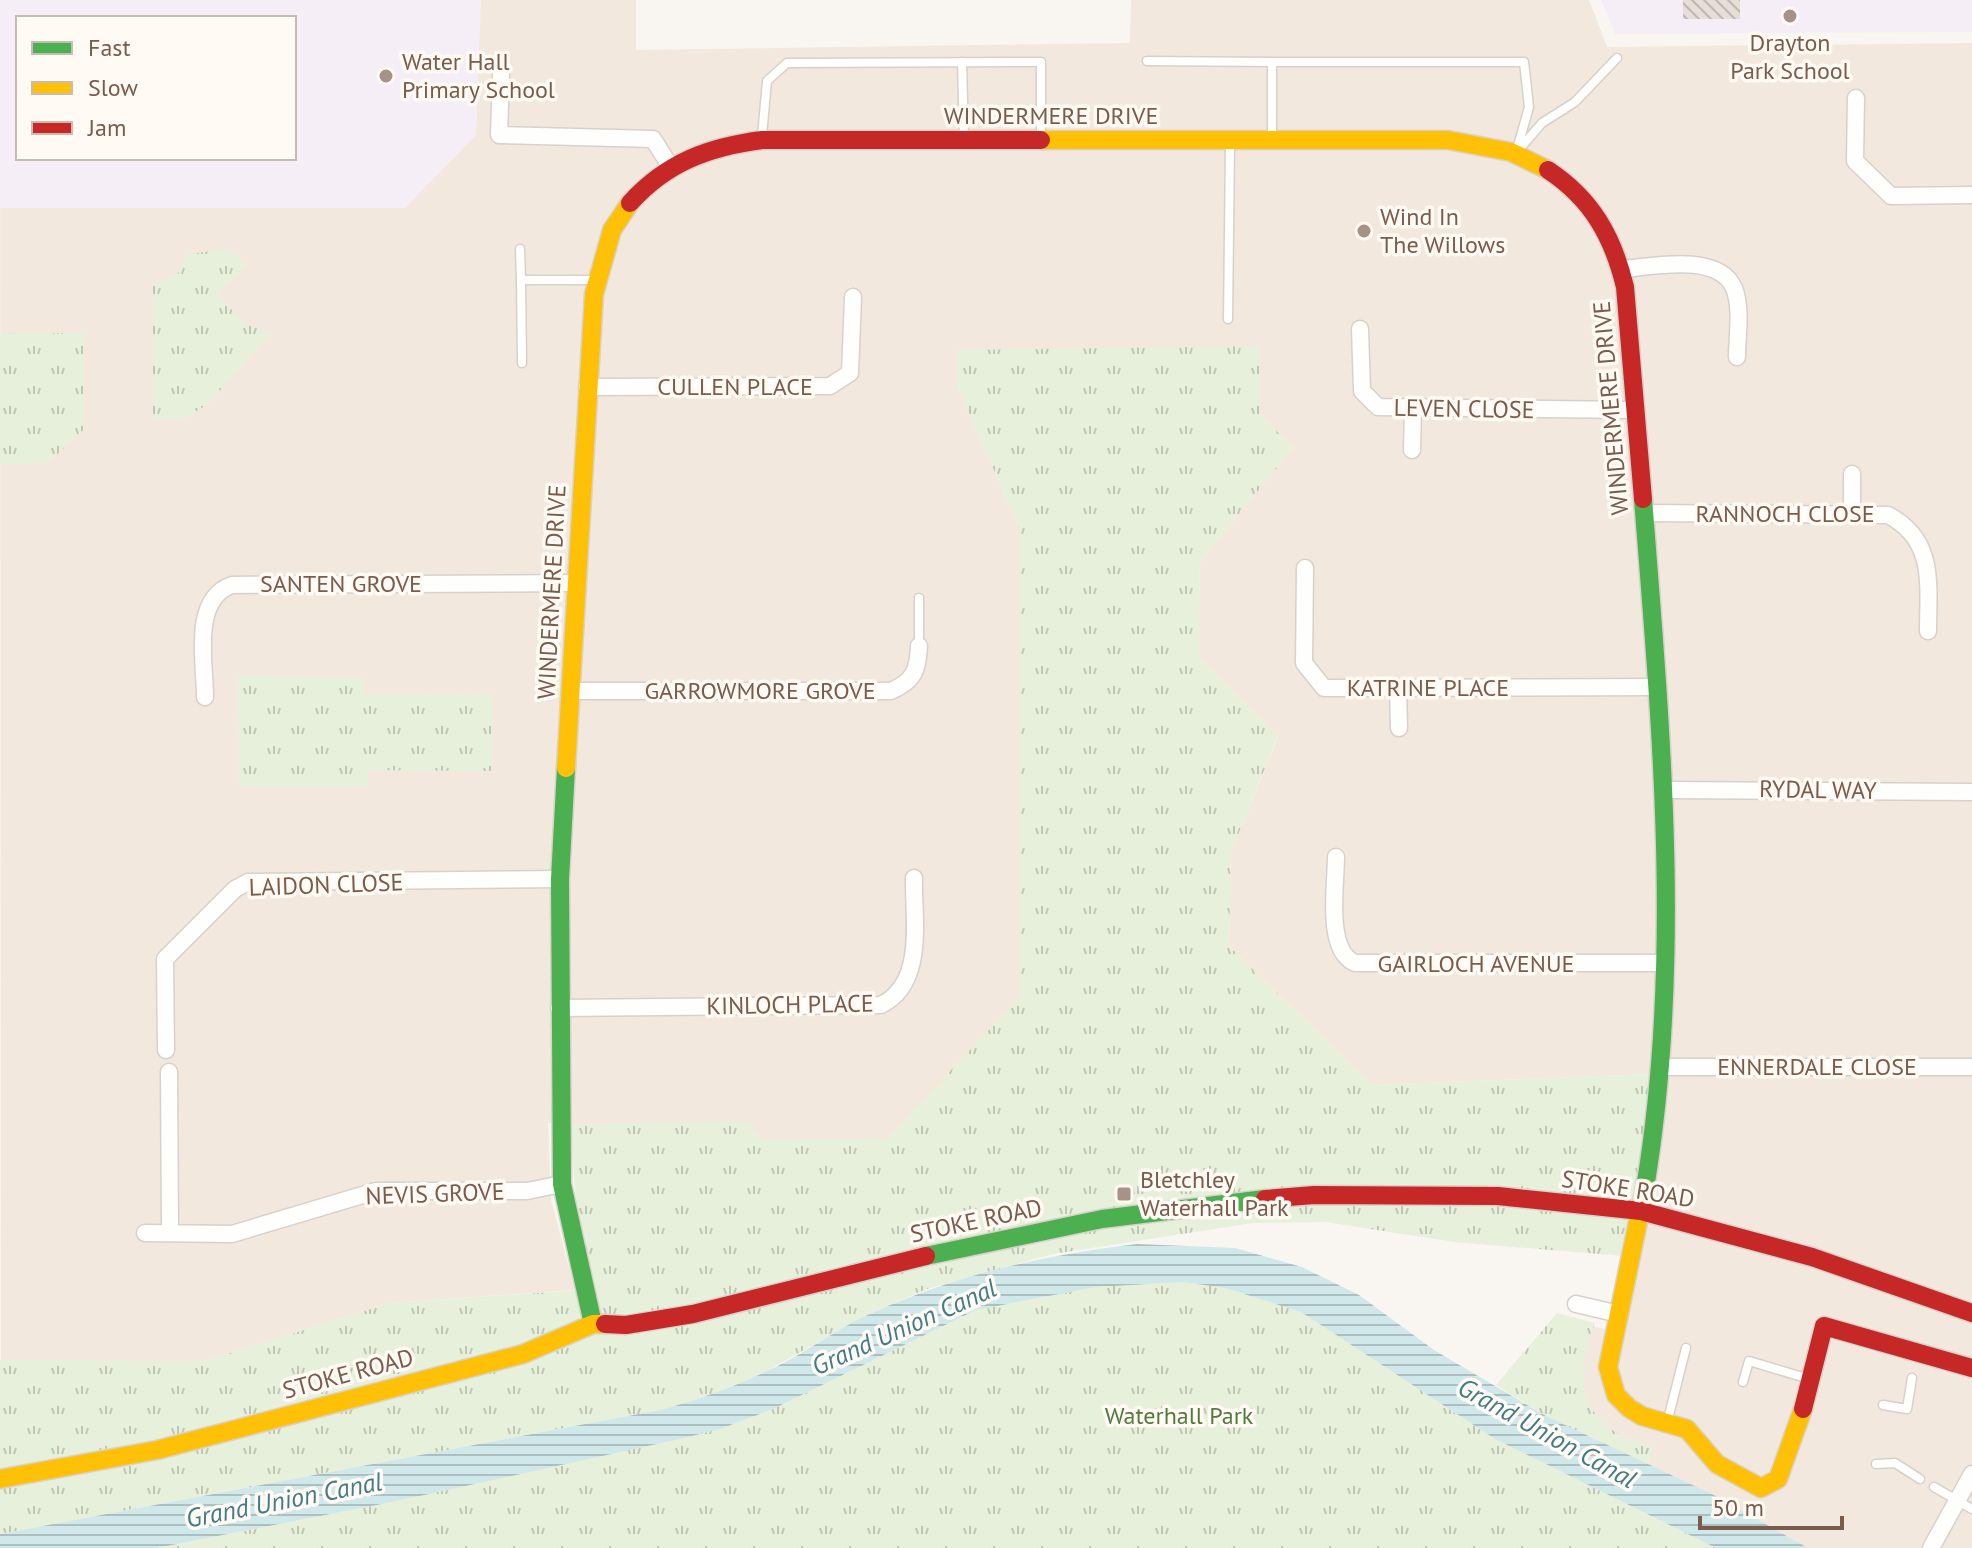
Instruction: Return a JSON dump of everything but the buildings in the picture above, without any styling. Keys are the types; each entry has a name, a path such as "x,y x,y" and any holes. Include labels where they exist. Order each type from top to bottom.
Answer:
{"street":[{"path":"501,74 499,135 653,139 670,166"},
{"path":"1856,98 1855,161 1891,196 1972,195"},
{"name":"WINDERMERE DRIVE","path":"593,1324 562,1184 560,879 587,387 596,280 602,250 618,218 639,191 670,166 712,147 762,140 1448,140 1487,144 1546,167 1578,193 1607,232 1622,269 1645,513 1665,790 1664,963 1662,1067 1641,1211 1608,1358 1612,1388 1629,1408 1687,1429 1717,1464 1761,1488 1778,1479 1811,1380"},
{"path":"1622,269 1701,266 1723,275 1733,286 1737,300 1737,357"},
{"name":"CULLEN PLACE","path":"587,387 830,386 850,373 853,297"},
{"name":"LEVEN CLOSE","path":"1360,329 1362,391 1378,407 1636,410"},
{"path":"1412,450 1413,408"},
{"path":"1852,474 1852,512"},
{"name":"RANNOCH CLOSE","path":"1645,513 1852,512 1888,515 1910,531 1921,546 1928,567 1928,631"},
{"name":"KATRINE PLACE","path":"1305,568 1304,663 1324,688 1658,687"},
{"name":"SANTEN GROVE","path":"205,697 205,614 211,599 224,588 240,584 576,583"},
{"name":"GARROWMORE GROVE","path":"571,691 891,691 908,683 918,669 919,646"},
{"path":"1398,688 1399,728"},
{"name":"RYDAL WAY","path":"1665,790 1972,792"},
{"name":"GAIRLOCH AVENUE","path":"1336,857 1336,940 1344,956 1355,963 1664,963"},
{"name":"KINLOCH PLACE","path":"559,1008 881,1005 901,990 913,965 914,878"},
{"name":"LAIDON CLOSE","path":"166,1050 165,959 235,889 248,882 560,879"},
{"name":"ENNERDALE CLOSE","path":"1662,1067 1972,1067"},
{"path":"169,1072 170,1233"},
{"name":"NEVIS GROVE","path":"145,1233 232,1234 369,1192 527,1191 562,1184"},
{"name":"STOKE ROAD","path":"0,1479 157,1450 523,1354 593,1324 626,1325 693,1314 889,1264 1102,1219 1232,1201 1314,1195 1498,1196 1641,1211 1812,1257 1972,1313"},
{"path":"1576,1304 1619,1314"},
{"path":"1811,1380 1824,1326 1917,1356 1972,1368"},
{"path":"1931,1548 1965,1505 1972,1474"}],"lane":[{"path":"1516,153 1542,123 1575,102 1617,58"},
{"path":"1147,61 1524,62 1529,107 1516,153"},
{"path":"962,62 964,141"},
{"path":"762,140 767,81 784,65 1041,62 1041,140"},
{"path":"1272,62 1272,140"},
{"path":"1228,319 1230,140"},
{"path":"520,249 522,363"},
{"path":"521,280 596,280"},
{"path":"919,598 919,646"},
{"path":"1667,1423 1686,1348"},
{"path":"1743,1382 1749,1361 1811,1380"},
{"path":"1883,1405 1907,1409 1912,1378"},
{"path":"1876,1464 1895,1463 1920,1479"},
{"path":"1934,1487 1965,1505"}],"shaded area":[{"path":"0,0 636,0 636,50 1130,43 1131,0 1589,0 1607,47 1972,43 1972,1548 1808,1548 1716,1496 1648,1465 1651,1448 1612,1436 1590,1411 1580,1382 1580,1355 1590,1326 1605,1329 1624,1256 1651,1074 1371,1085 1229,946 1231,852 1278,737 1198,655 1200,562 1293,448 1259,413 1258,346 957,385 1020,530 1020,998 886,1140 764,1140 548,1123 551,1200 575,1290 390,1303 205,1361 1,1361"},
{"name":"Water Hall Primary School","path":"0,0 481,0 476,135 405,208 0,208"},
{"name":"Drayton Park School","path":"1601,0 1972,0 1972,32 1615,34"}],"green space":[{"path":"229,248 247,266 217,294 245,324 272,332 208,404 185,418 153,418 153,282 177,276 186,255"},
{"path":"84,333 83,430 48,463 0,464 0,334"},
{"path":"1259,346 1259,413 1293,448 1200,562 1198,655 1278,736 1231,852 1229,946 1371,1085 1652,1074 1624,1256 1454,1242 1326,1222 1253,1223 1053,1254 927,1289 871,1313 757,1376 714,1396 660,1410 0,1534 0,1360 205,1361 390,1303 596,1289 576,1202 570,1124 748,1122 764,1140 886,1139 1020,997 1020,530 957,385 957,350"},
{"path":"238,676 365,678 365,695 493,694 492,771 368,770 367,786 239,786"},
{"name":"Waterhall Park","path":"1183,1282 1225,1288 1301,1312 1495,1439 1716,1548 157,1548 397,1501 720,1429 773,1409 976,1310 1096,1287"},
{"path":"1557,1313 1595,1323 1583,1366 1588,1402 1597,1417 1611,1429 1652,1446 1648,1465 1546,1416 1496,1385"}],"water":[{"name":"Grand Union Canal","path":"1137,1244 1235,1248 1302,1267 1359,1295 1434,1350 1546,1416 1716,1496 1808,1548 1716,1548 1495,1439 1301,1312 1225,1288 1183,1282 1096,1287 976,1310 773,1409 720,1429 684,1438 397,1501 157,1548 0,1548 0,1534 660,1410 710,1395 758,1375 863,1317 938,1287 1036,1260"}],"traffic: fast":[{"path":"1643,499 1662,758 1666,931 1657,1103 1645,1188"},
{"path":"566,768 560,879 562,1184 593,1324"},
{"path":"926,1256 1102,1219 1265,1199"}],"traffic: slow":[{"path":"1041,140 1448,140 1511,152 1548,170"},
{"path":"566,768 594,294 612,230 630,203"},
{"path":"1645,1188 1608,1367 1616,1395 1642,1416 1687,1429 1717,1464 1761,1488 1778,1479 1803,1409"},
{"path":"0,1479 157,1450 523,1354 593,1324 605,1324"}],"traffic: jam":[{"path":"630,203 659,177 690,159 724,147 762,140 1041,140"},
{"path":"1548,170 1589,207 1607,236 1620,269 1625,287 1643,499"},
{"path":"1265,1199 1314,1195 1498,1196 1641,1211 1812,1257 1972,1313"},
{"path":"605,1324 626,1325 693,1314 926,1256"},
{"path":"1803,1409 1824,1326 1972,1368"}],"place":[{"name":"Drayton Park School","path":"1790,16"},
{"name":"Water Hall Primary School","path":"386,76"},
{"name":"Wind In The Willows","path":"1364,231"},
{"name":"Bletchley Waterhall Park","path":"1124,1194"}]}
